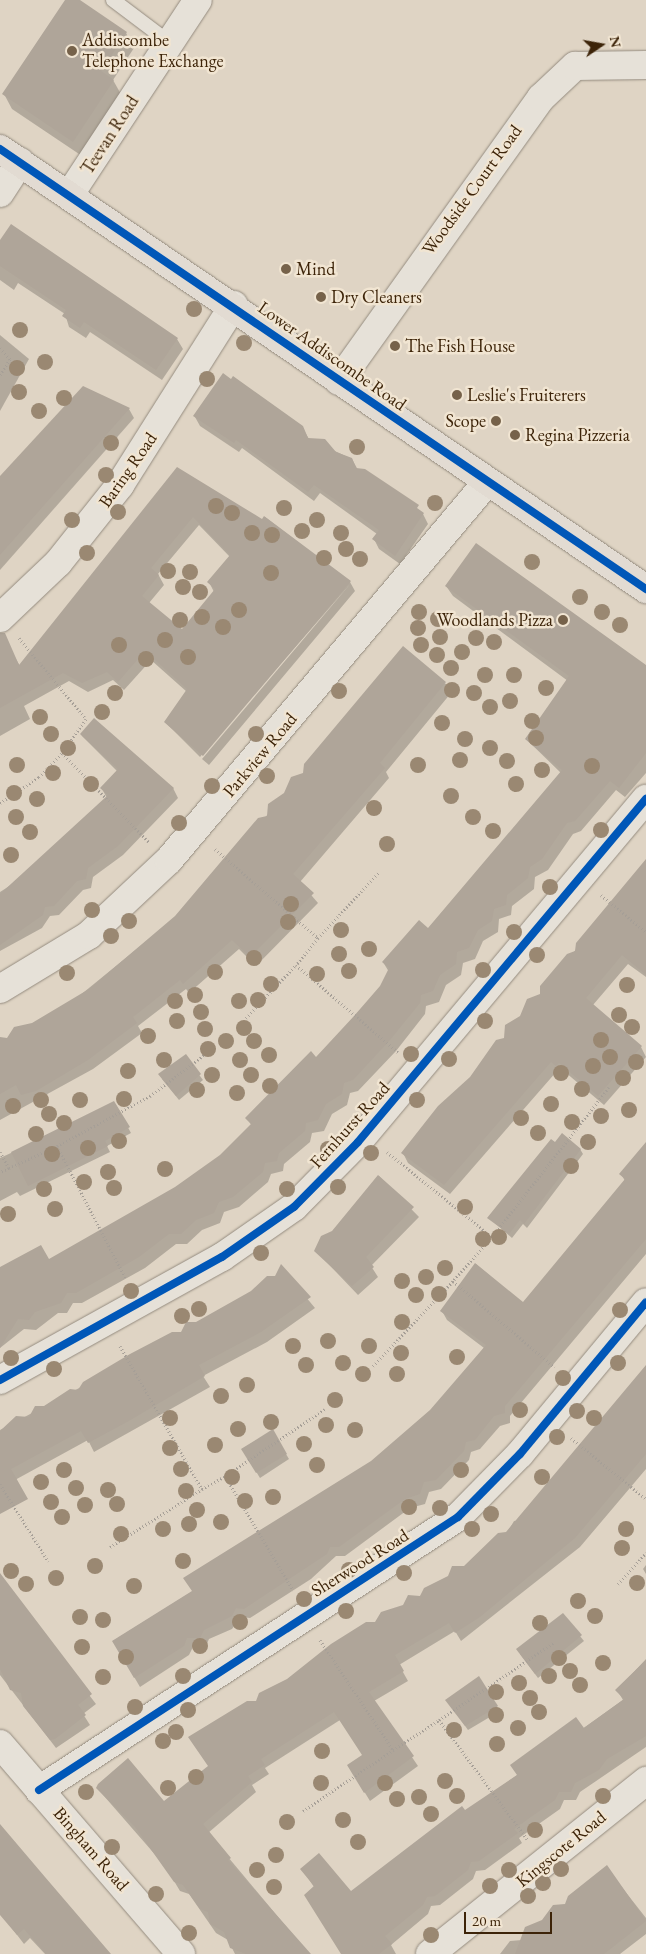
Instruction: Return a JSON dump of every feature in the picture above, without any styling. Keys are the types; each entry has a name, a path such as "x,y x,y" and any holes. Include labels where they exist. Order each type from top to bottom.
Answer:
{"main road":[{"name":"Lower Addiscombe Road","path":"10,156 70,194 234,305 338,381 486,484 646,589"}],"street":[{"name":"Teevan Road","path":"70,194 198,0"},
{"name":"Woodside Court Road","path":"338,381 541,98 575,66 646,65"},
{"path":"0,193 10,156"},
{"name":"Baring Road","path":"8,626 108,500 179,397 234,305"},
{"name":"Parkview Road","path":"0,989 89,935 169,860 486,484"},
{"name":"Fernhurst Road","path":"0,1380 222,1258 294,1206 358,1142 643,809"},
{"name":"Sherwood Road","path":"39,1790 458,1517 520,1454 646,1302"},
{"name":"Bingham Road","path":"0,1744 181,1954"},
{"name":"Kingscote Road","path":"430,1954 646,1782"}],"lane":[{"path":"113,0 170,43"}],"path":[{"path":"0,348 10,360 0,375"},
{"path":"0,803 40,777 62,753 86,718 8,626"},
{"path":"62,753 153,846"},
{"path":"211,845 318,938"},
{"path":"246,1018 380,872"},
{"path":"597,891 646,932"},
{"path":"296,965 403,1056"},
{"path":"0,1172 57,1146 150,1096 204,1056"},
{"path":"373,1366 492,1237 610,1087"},
{"path":"57,1146 130,1286"},
{"path":"382,1149 492,1237"},
{"path":"0,1152 9,1168"},
{"path":"453,1281 561,1372"},
{"path":"117,1341 202,1489"},
{"path":"110,1546 225,1476 325,1409"},
{"path":"565,1433 646,1499"},
{"path":"225,1476 297,1597"},
{"path":"0,1484 48,1561"},
{"path":"618,1584 646,1553"},
{"path":"316,1634 393,1750"},
{"path":"303,1811 553,1643"},
{"path":"439,1720 532,1846"}],"building":[{"name":"Addiscombe Telephone Exchange","path":"65,0 80,0 127,32 101,71 114,80 73,142 2,94"},
{"path":"11,224 178,338 156,370 84,322 80,328 62,316 66,310 0,266 0,240"},
{"path":"223,373 231,379 233,376 303,426 308,438 325,439 336,452 352,458 356,468 365,469 419,505 417,508 424,513 395,556 372,539 379,530 314,485 308,492 236,440 234,443 193,416"},
{"path":"83,386 130,408 0,555 0,476"},
{"path":"177,467 262,519 264,516 351,581 203,756 164,722 187,689 145,651 118,682 107,672 82,683 63,673 0,708 0,633 5,633 19,665","holes":["193,517 230,555 207,582 215,589 182,629 142,596 159,575 151,568"]},
{"path":"476,543 646,665 646,753 619,788 610,781 575,821 567,823 542,859 530,867 528,878 507,895 506,905 494,909 492,921 478,930 469,948 457,952 456,964 440,975 433,991 421,995 420,1003 390,1040 353,1080 344,1083 342,1094 326,1104 318,1120 306,1123 305,1131 279,1153 277,1161 265,1163 263,1172 233,1197 219,1202 214,1213 196,1220 181,1234 169,1234 139,1257 76,1293 67,1293 61,1303 35,1312 29,1320 18,1319 0,1348 0,1267 41,1245 49,1259 175,1187 220,1155 251,1124 245,1118 311,1051 316,1057 354,1016 380,986 389,968 382,962 419,920 428,928 562,770 525,739 569,676 445,586"},
{"path":"403,646 446,682 380,763 385,768 293,874 314,893 250,957 232,940 183,984 180,980 133,1017 137,1023 88,1060 36,1091 21,1095 16,1085 0,1094 0,1037 7,1038 14,1027 32,1023 89,989 175,916 258,818 267,816 268,804 284,793 291,777 303,773 304,764"},
{"path":"94,718 174,788 118,846 88,868 86,879 77,881 54,906 45,907 43,915 0,945 0,894 108,795 100,788 118,769 80,734"},
{"path":"646,859 646,975 622,955 586,998 642,1046 598,1096 559,1063 556,1066 551,1062 444,1185 401,1153 438,1106 470,1077 496,1040 504,1038 505,1025 520,1016 527,999 540,994 540,986 567,954 575,951 576,943"},
{"path":"186,1054 201,1074 176,1096 158,1074"},
{"path":"114,1101 130,1127 105,1141 108,1146 28,1186 11,1152"},
{"path":"562,1133 581,1149 524,1224 520,1220 509,1234 487,1218 551,1139 555,1142"},
{"path":"646,1142 646,1239 505,1406 505,1413 494,1416 475,1440 466,1442 464,1451 436,1480 424,1482 420,1494 405,1499 339,1547 330,1547 327,1554 244,1609 236,1608 232,1616 204,1630 200,1638 187,1638 184,1646 134,1678 112,1641 192,1591 183,1578 371,1461 430,1410 486,1345 440,1311 475,1263 523,1302 625,1179 619,1174"},
{"path":"378,1175 414,1207 366,1257 374,1267 352,1286 314,1251 321,1236 332,1231"},
{"path":"281,1264 311,1297 261,1332 199,1365 205,1376 127,1422 88,1443 81,1431 11,1469 28,1499 0,1514 0,1431 16,1416 29,1417 35,1406 44,1406 70,1389 78,1390 83,1382 130,1354 172,1332 181,1332 186,1322 196,1322 251,1291 267,1276 275,1276"},
{"path":"646,1365 646,1454 575,1538 480,1617 455,1633 449,1623 395,1655 404,1671 369,1692 414,1756 364,1793 347,1765 362,1755 334,1712 261,1759 265,1765 248,1776 252,1782 203,1824 231,1858 228,1860 311,1954 246,1954 230,1948 224,1932 210,1924 208,1912 200,1909 183,1885 174,1882 135,1827 96,1788 98,1784 128,1758 164,1801 208,1766 188,1737 247,1701 256,1701 259,1693 287,1679 331,1644 366,1622 375,1622 381,1612 403,1605 408,1595 420,1596 424,1588 448,1576 452,1566 464,1566 498,1533 506,1532"},
{"path":"273,1429 287,1454 256,1473 241,1449"},
{"path":"0,1573 92,1694 78,1705 86,1715 55,1739 50,1740 23,1706 21,1693 10,1690 0,1669"},
{"path":"563,1613 582,1635 535,1674 516,1649"},
{"path":"646,1660 646,1736 607,1759 599,1770 575,1783 571,1792 559,1792 555,1800 514,1829 518,1833 479,1861 471,1862 468,1870 435,1896 427,1897 423,1905 385,1936 392,1944 379,1954 341,1954 304,1895 314,1886 300,1869 319,1853 351,1891 462,1806 465,1810 517,1775 510,1765 576,1717 584,1728 624,1699 615,1690"},
{"path":"479,1676 498,1706 465,1726 445,1700"},
{"path":"0,1824 111,1954 46,1954 24,1929 17,1935 0,1915"},
{"path":"607,1865 646,1921 604,1954 515,1954 525,1927 542,1920 553,1905 565,1904 568,1896"}],"cycle path":[{"path":"0,149 646,589"},
{"path":"0,1380 222,1257 294,1207 358,1142 646,799"},
{"path":"39,1790 458,1517 520,1454 646,1302"}],"place":[{"name":"Addiscombe Telephone Exchange","path":"72,51"},
{"name":"Mind","path":"286,269"},
{"name":"Dry Cleaners","path":"321,297"},
{"name":"The Fish House","path":"395,346"},
{"name":"Leslie's Fruiterers","path":"457,395"},
{"name":"Scope","path":"496,421"},
{"name":"Regina Pizzeria","path":"515,435"},
{"name":"Woodlands Pizza","path":"563,620"}]}
